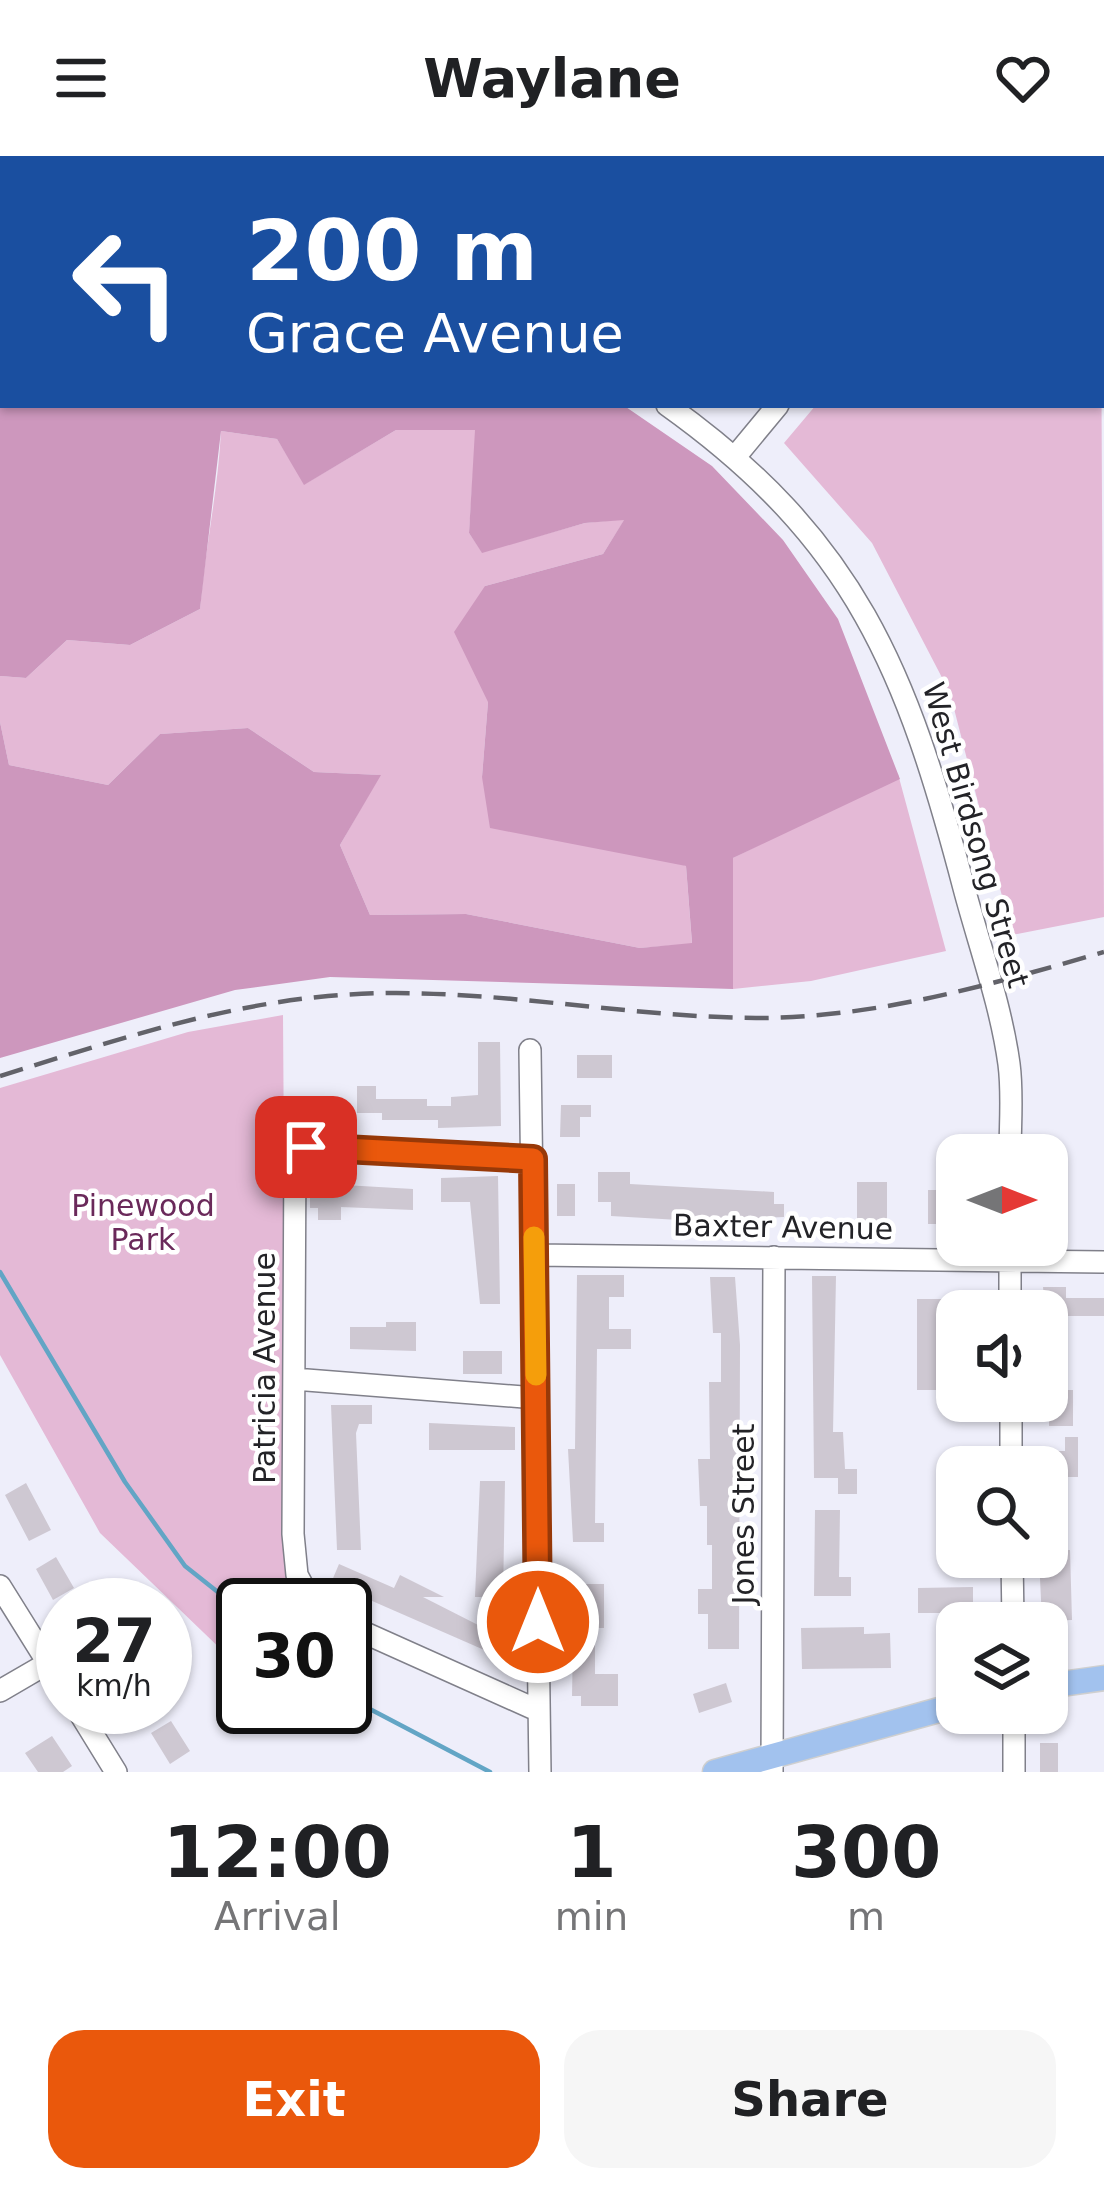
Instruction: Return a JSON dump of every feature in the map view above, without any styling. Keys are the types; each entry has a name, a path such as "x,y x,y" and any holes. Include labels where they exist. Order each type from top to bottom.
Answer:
{"main road":[{"path":"1068,1683 1104,1678"},
{"path":"715,1772 772,1763 936,1712"}],"street":[{"name":"West Birdsong Street","path":"672,408 735,457 804,527 848,582 911,706 1007,1053 1009,1134"},
{"path":"735,457 776,408"},
{"path":"530,1050 540,1772"},
{"name":"Patricia Avenue","path":"304,1578 293,1534 297,1150 533,1159"},
{"name":"Baxter Avenue","path":"534,1255 936,1254"},
{"name":"Jones Street","path":"772,1763 774,1256"},
{"name":"Baxter Avenue","path":"1068,1259 1104,1262"},
{"path":"294,1379 536,1398"},
{"path":"0,1586 36,1644"},
{"path":"372,1636 539,1711"},
{"path":"0,1691 36,1670"},
{"path":"93,1734 116,1772"},
{"path":"1014,1734 1014,1772"}],"green space":[{"path":"813,408 1102,408 1104,917 1012,935 950,693 872,543 784,443"},
{"path":"396,430 476,430 469,533 482,552 585,523 625,519 603,554 485,586 488,702 482,777 686,866 692,944 640,948 466,914 370,915 340,845 380,775 314,772 248,728 160,734 108,785 9,765 0,722 0,676 26,678 67,640 130,645 200,609 221,431 277,439 305,484"},
{"path":"898,774 946,951 811,981 733,989 733,858"},
{"name":"Pinewood Park","path":"283,1015 287,1578 216,1578 216,1645 192,1621 192,1578 147,1578 100,1533 0,1355 0,1088 188,1032"}],"shaded area":[{"path":"0,408 627,408 712,466 783,540 838,619 900,779 733,858 733,989 330,977 235,990 0,1058 0,722 9,765 108,785 160,734 248,728 314,772 381,775 340,845 370,915 466,914 640,948 692,943 686,866 490,828 482,777 488,702 454,632 485,586 603,554 624,520 585,523 482,553 469,533 475,430 396,430 304,485 277,439 221,431 200,609 130,645 67,640 26,678 0,676"}],"building":[{"path":"478,1042 500,1042 501,1126 438,1128 438,1120 382,1120 382,1113 357,1113 357,1086 376,1086 376,1099 427,1099 427,1106 451,1106 451,1097 478,1095"},
{"path":"577,1055 612,1055 612,1078 577,1078"},
{"path":"561,1105 591,1105 591,1117 580,1117 580,1137 560,1137"},
{"path":"598,1172 630,1172 630,1184 774,1192 774,1204 784,1204 784,1217 696,1221 611,1216 611,1202 598,1202"},
{"path":"498,1176 500,1304 480,1304 470,1202 441,1202 441,1178"},
{"path":"857,1182 887,1182 887,1223 857,1223"},
{"path":"310,1183 413,1189 413,1210 341,1207 341,1220 318,1220 318,1208 310,1208"},
{"path":"557,1184 575,1184 575,1216 557,1216"},
{"path":"928,1190 936,1190 936,1224 928,1224"},
{"path":"577,1275 624,1275 624,1297 609,1297 609,1329 631,1329 631,1349 597,1349 595,1523 604,1523 604,1542 573,1542 568,1449 575,1449"},
{"path":"812,1276 836,1276 833,1432 843,1432 845,1469 857,1469 857,1494 838,1494 838,1478 814,1478"},
{"path":"710,1277 735,1277 740,1345 739,1649 708,1649 708,1614 698,1614 698,1589 712,1589 712,1545 707,1545 707,1506 700,1506 698,1459 710,1459 709,1382 721,1382 721,1333 713,1333"},
{"path":"1068,1298 1104,1298 1104,1316 1068,1316"},
{"path":"917,1299 936,1299 936,1390 917,1390"},
{"path":"386,1322 416,1322 416,1351 350,1349 350,1327 386,1327"},
{"path":"463,1351 502,1351 502,1374 463,1374"},
{"path":"1068,1390 1073,1390 1073,1426 1049,1426 1049,1422 1068,1422"},
{"path":"331,1405 372,1405 372,1424 359,1424 356,1433 361,1550 337,1550"},
{"path":"429,1423 515,1427 515,1450 429,1450"},
{"path":"1065,1437 1078,1437 1078,1477 1068,1477"},
{"path":"480,1481 505,1481 503,1597 475,1597"},
{"path":"26,1483 51,1530 29,1541 5,1495"},
{"path":"815,1510 840,1510 839,1577 851,1577 851,1596 814,1596"},
{"path":"1068,1550 1072,1620 1068,1620 1068,1602 1041,1602 1040,1578 1068,1578"},
{"path":"56,1557 68,1578 41,1578 36,1569"},
{"path":"339,1564 371,1578 333,1578"},
{"path":"400,1575 444,1597 423,1597 480,1626 494,1628 498,1617 523,1626 512,1662 372,1601 372,1578 394,1588"},
{"path":"574,1584 604,1584 604,1628 595,1628 595,1674 618,1674 618,1706 581,1706 581,1696 572,1696"},
{"path":"973,1587 973,1602 936,1602 936,1613 918,1613 918,1588"},
{"path":"864,1627 864,1634 890,1633 891,1668 802,1669 801,1628"},
{"path":"726,1683 732,1702 699,1713 693,1694"},
{"path":"152,1734 179,1734 190,1751 170,1764"},
{"path":"52,1736 72,1766 63,1772 38,1772 25,1753"},
{"path":"1040,1743 1058,1743 1058,1772 1040,1772"}],"waterway":[{"path":"0,1272 125,1482 185,1566 216,1591"},
{"path":"372,1710 490,1772"}],"railway":[{"path":"0,1076 203,1017 328,996 435,994 702,1016 801,1017 932,997 1104,952"}],"slow traffic":[{"path":"534,1237 536,1375"}],"route":[{"path":"306,1147 533,1159 538,1622"}]}
